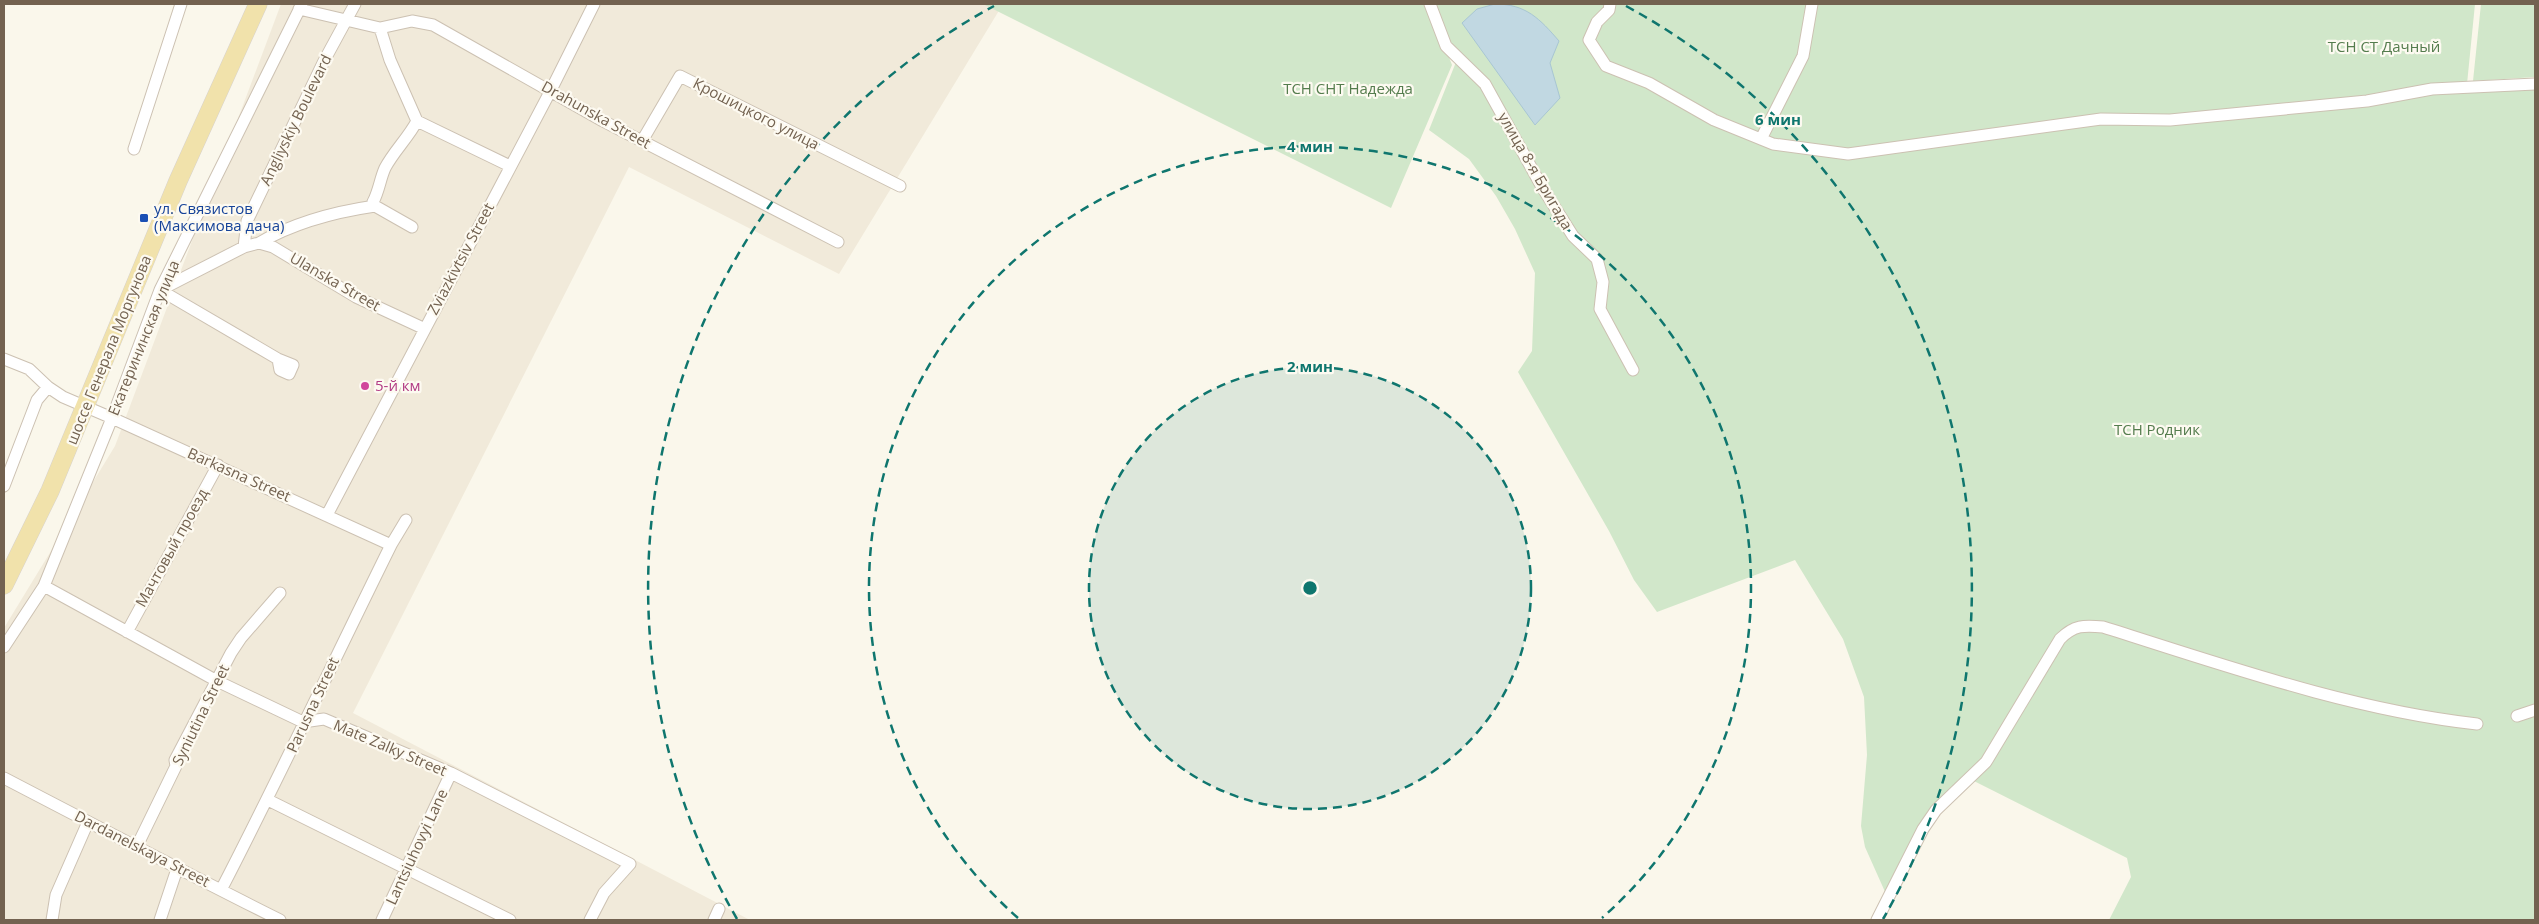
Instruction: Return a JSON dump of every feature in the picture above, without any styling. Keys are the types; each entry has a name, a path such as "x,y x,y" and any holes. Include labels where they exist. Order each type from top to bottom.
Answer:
{"main road":[{"name":"шоссе Генерала Моргунова","path":"4,585 50,491 178,182 258,4"}],"street":[{"path":"134,149 181,4"},
{"name":"Angliyskiy Boulevard","path":"244,247 247,221 324,61 355,4"},
{"name":"Zviazkivtsiv Street","path":"327,514 551,90 594,4"},
{"name":"улица 8-я Бригада","path":"1430,4 1446,46 1484,84 1542,187 1573,236 1597,259 1603,282 1600,308 1633,370"},
{"path":"1610,4 1609,10 1597,22 1589,40 1606,66 1649,84 1714,120 1773,144 1848,154 2101,119 2170,120 2367,101 2432,89 2535,84"},
{"path":"1761,139 1803,56 1812,4"},
{"name":"Drahunska Street","path":"300,7 347,21 380,28 412,21 433,25 603,121 838,242"},
{"name":"Екатерининская улица","path":"4,647 44,586 112,418 160,290 300,7"},
{"path":"380,28 390,60 417,121 510,166"},
{"name":"Крошицкого улица","path":"642,141 680,76 900,186"},
{"path":"375,206 373,202 384,170 398,148 410,136 417,121"},
{"path":"160,290 244,247 259,243 273,235 328,214 375,206 412,228"},
{"name":"Ulanska Street","path":"259,243 273,247 356,297 424,329"},
{"path":"160,290 278,359"},
{"name":"Barkasna Street","path":"4,359 30,369 48,387 85,408 218,465 391,545"},
{"path":"4,486 37,400 48,387"},
{"name":"Мачтовый проезд","path":"127,632 218,465"},
{"name":"Parusna Street","path":"221,890 268,800 303,722 391,545 406,520"},
{"name":"Mate Zalky Street","path":"44,586 217,681 303,722 324,719 451,773 630,864 604,893 590,920"},
{"name":"Syniutina Street","path":"137,846 176,766 176,760 241,638 280,593"},
{"path":"1877,920 1923,829 1936,810 1986,762 2060,639 2071,628 2082,625 2103,627 2269,678 2352,700 2433,720 2477,724"},
{"path":"2517,716 2535,710"},
{"name":"Lantsiuhovyi Lane","path":"382,920 451,773"},
{"name":"Dardanelskaya Street","path":"4,778 137,846 177,869 280,920"},
{"path":"268,800 510,920"},
{"path":"52,920 56,895 88,822"},
{"path":"160,920 177,869"},
{"path":"714,920 720,909"}],"shaded area":[{"path":"281,4 1003,4 839,274 629,167 353,713 750,920 4,920 4,628 115,446"}],"green space":[{"name":"ТСН СНТ Надежда","path":"983,4 1428,4 1452,65 1391,208"},
{"name":"ТСН Родник","path":"1434,4 2475,4 2467,84 2535,78 2535,920 2109,920 2131,877 2127,858 1966,777 1924,821 1886,894 1865,847 1861,826 1867,755 1864,697 1843,639 1795,560 1657,612 1634,580 1609,531 1518,372 1532,351 1535,273 1515,229 1496,196 1469,159 1429,130 1456,62"},
{"path":"2481,4 2535,4 2535,77 2473,81"}],"water":[{"path":"1495,4 1515,7 1532,14 1559,41 1550,63 1560,98 1535,125 1462,23 1477,9"}],"place":[{"name":"ул. Связистов (Максимова дача)","path":"144,218"},
{"name":"5-й км","path":"365,386"}],"park label":[{"name":"ТСН СТ Дачный","path":"2384,47"}]}
